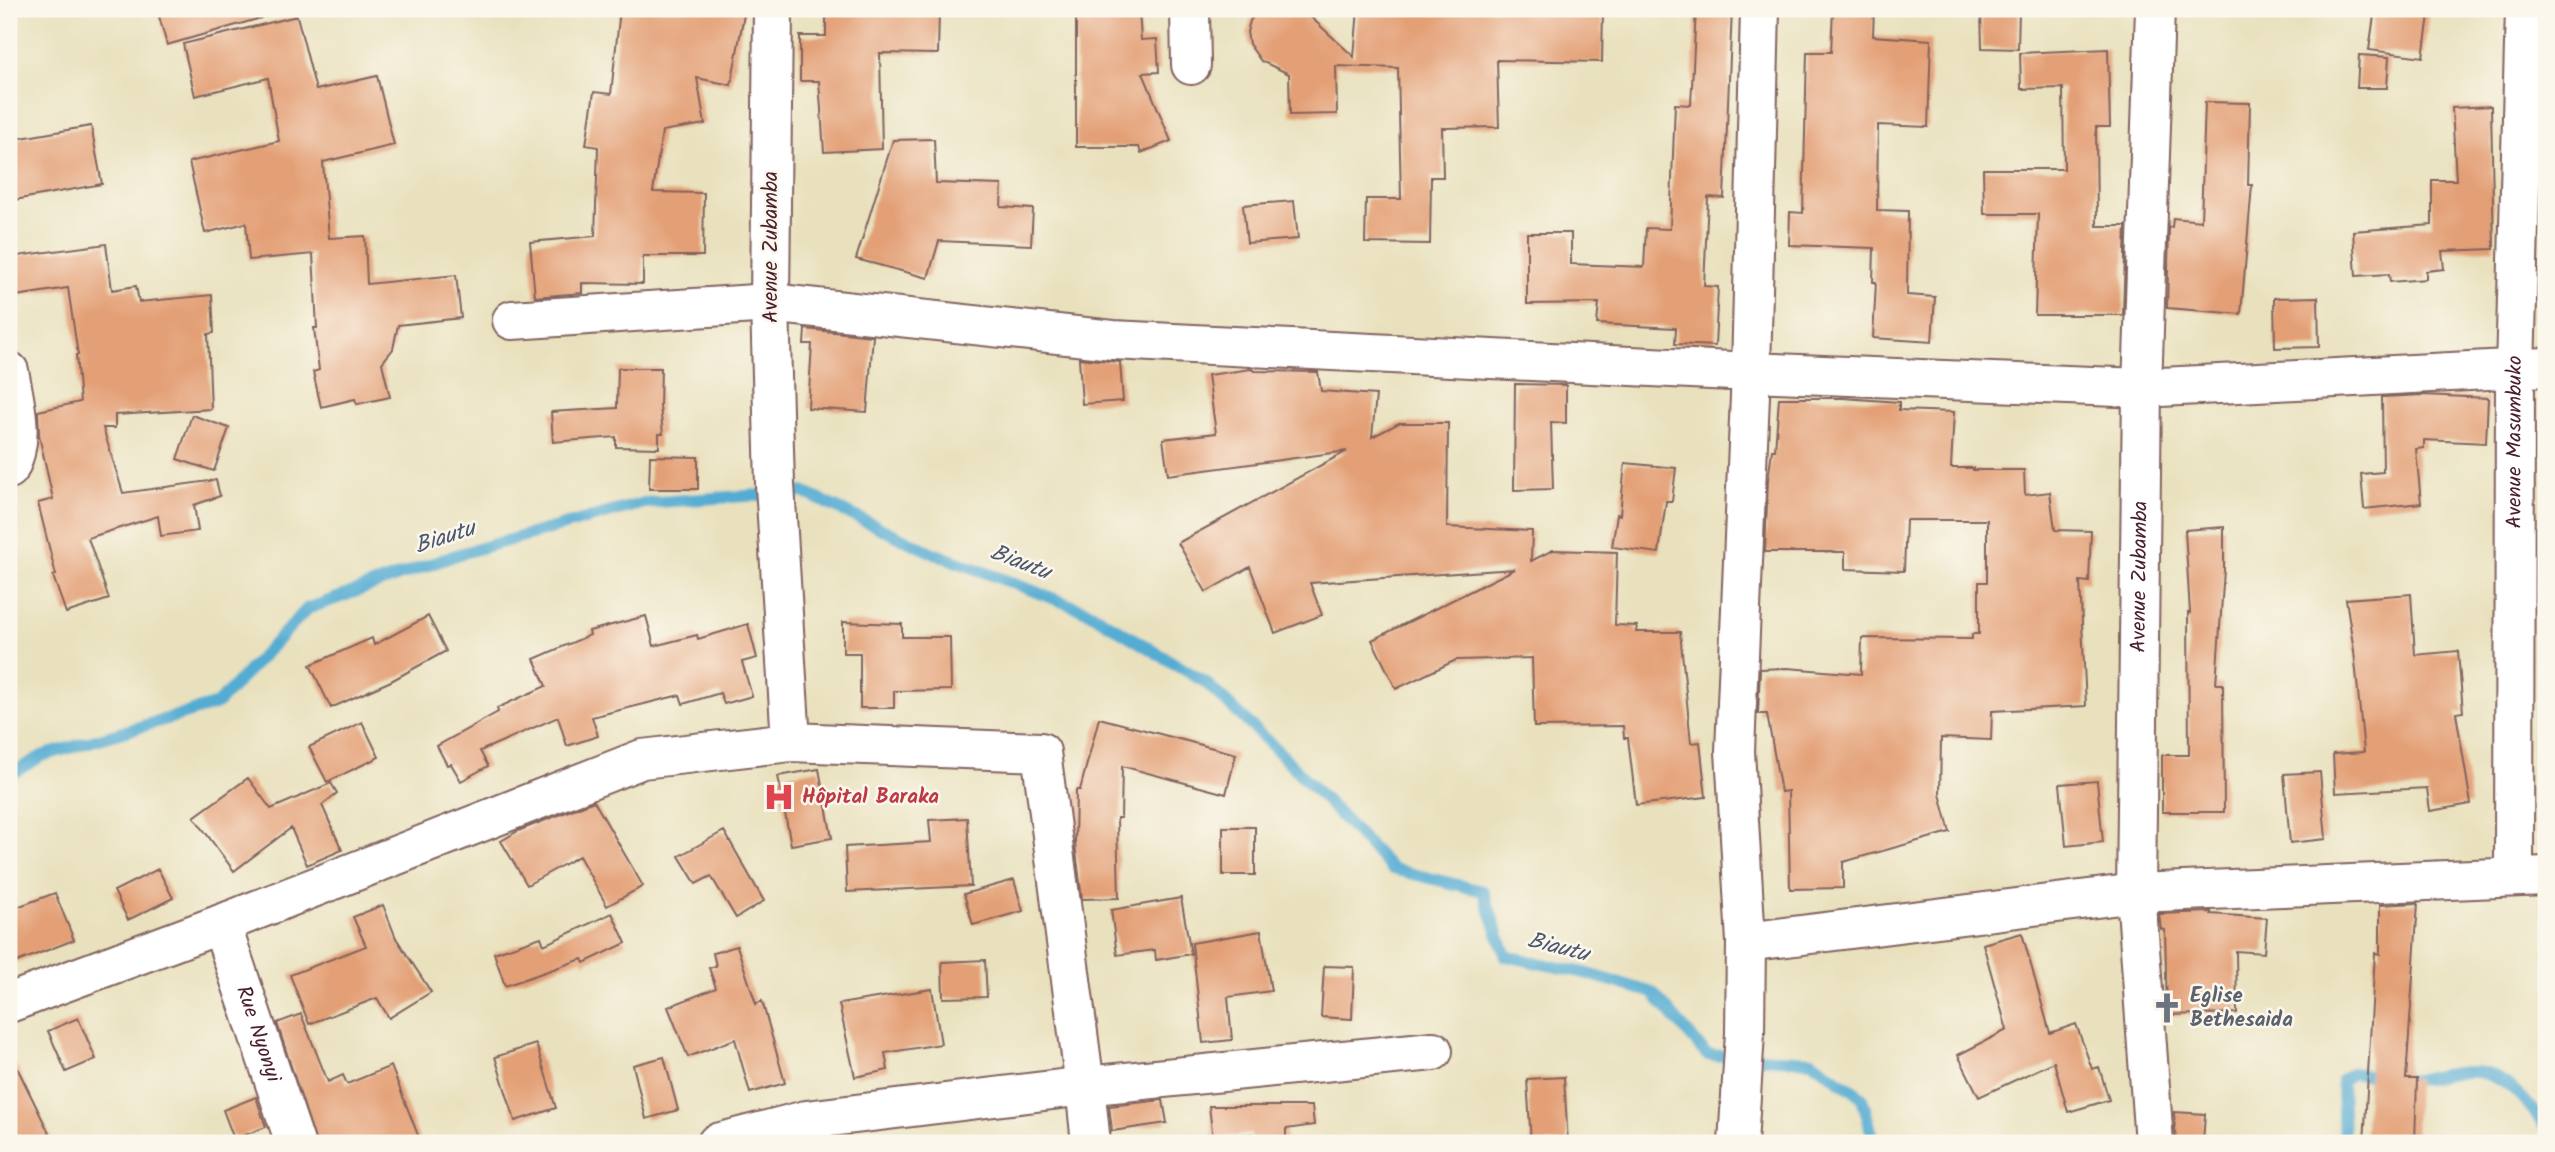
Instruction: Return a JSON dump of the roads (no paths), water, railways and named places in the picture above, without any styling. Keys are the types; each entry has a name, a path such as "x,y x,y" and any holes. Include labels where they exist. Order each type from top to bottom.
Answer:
{"street":[{"name":"Avenue Zubamba","path":"774,9 770,303 776,500 791,742"},
{"path":"1190,9 1191,65"},
{"path":"1738,1143 1745,1033 1746,942 1735,751 1751,372 1760,9"},
{"name":"Avenue Zubamba","path":"2154,1143 2136,893 2142,388 2155,9"},
{"name":"Avenue Masumbuko","path":"2525,9 2531,369 2530,876"},
{"path":"512,320 770,303 1113,340 1751,372 2142,388 2531,369"},
{"path":"9,371 18,418 16,454 9,469"},
{"path":"9,1003 221,924 642,759 791,742 1041,752 1091,1143"},
{"path":"1746,942 2136,893 2530,876"},
{"name":"Rue Nyonyi","path":"221,924 295,1143"},
{"path":"718,1143 806,1120 1085,1086 1433,1051"}],"waterway":[{"name":"Biautu","path":"9,775 42,756 217,704 307,609 459,554 644,503 803,492 931,552 1089,612 1205,682 1281,754 1392,869 1483,891 1506,956 1585,973 1653,993 1707,1055 1812,1061 1862,1097 1874,1143"},
{"path":"2401,1079 2409,1081 2467,1072 2486,1074 2507,1084 2546,1127"},
{"path":"2344,1143 2342,1080 2352,1073 2383,1077"}],"place":[{"name":"Hôpital Baraka","path":"779,797"},
{"name":"Eglise Bethesaida","path":"2167,1008"}]}
